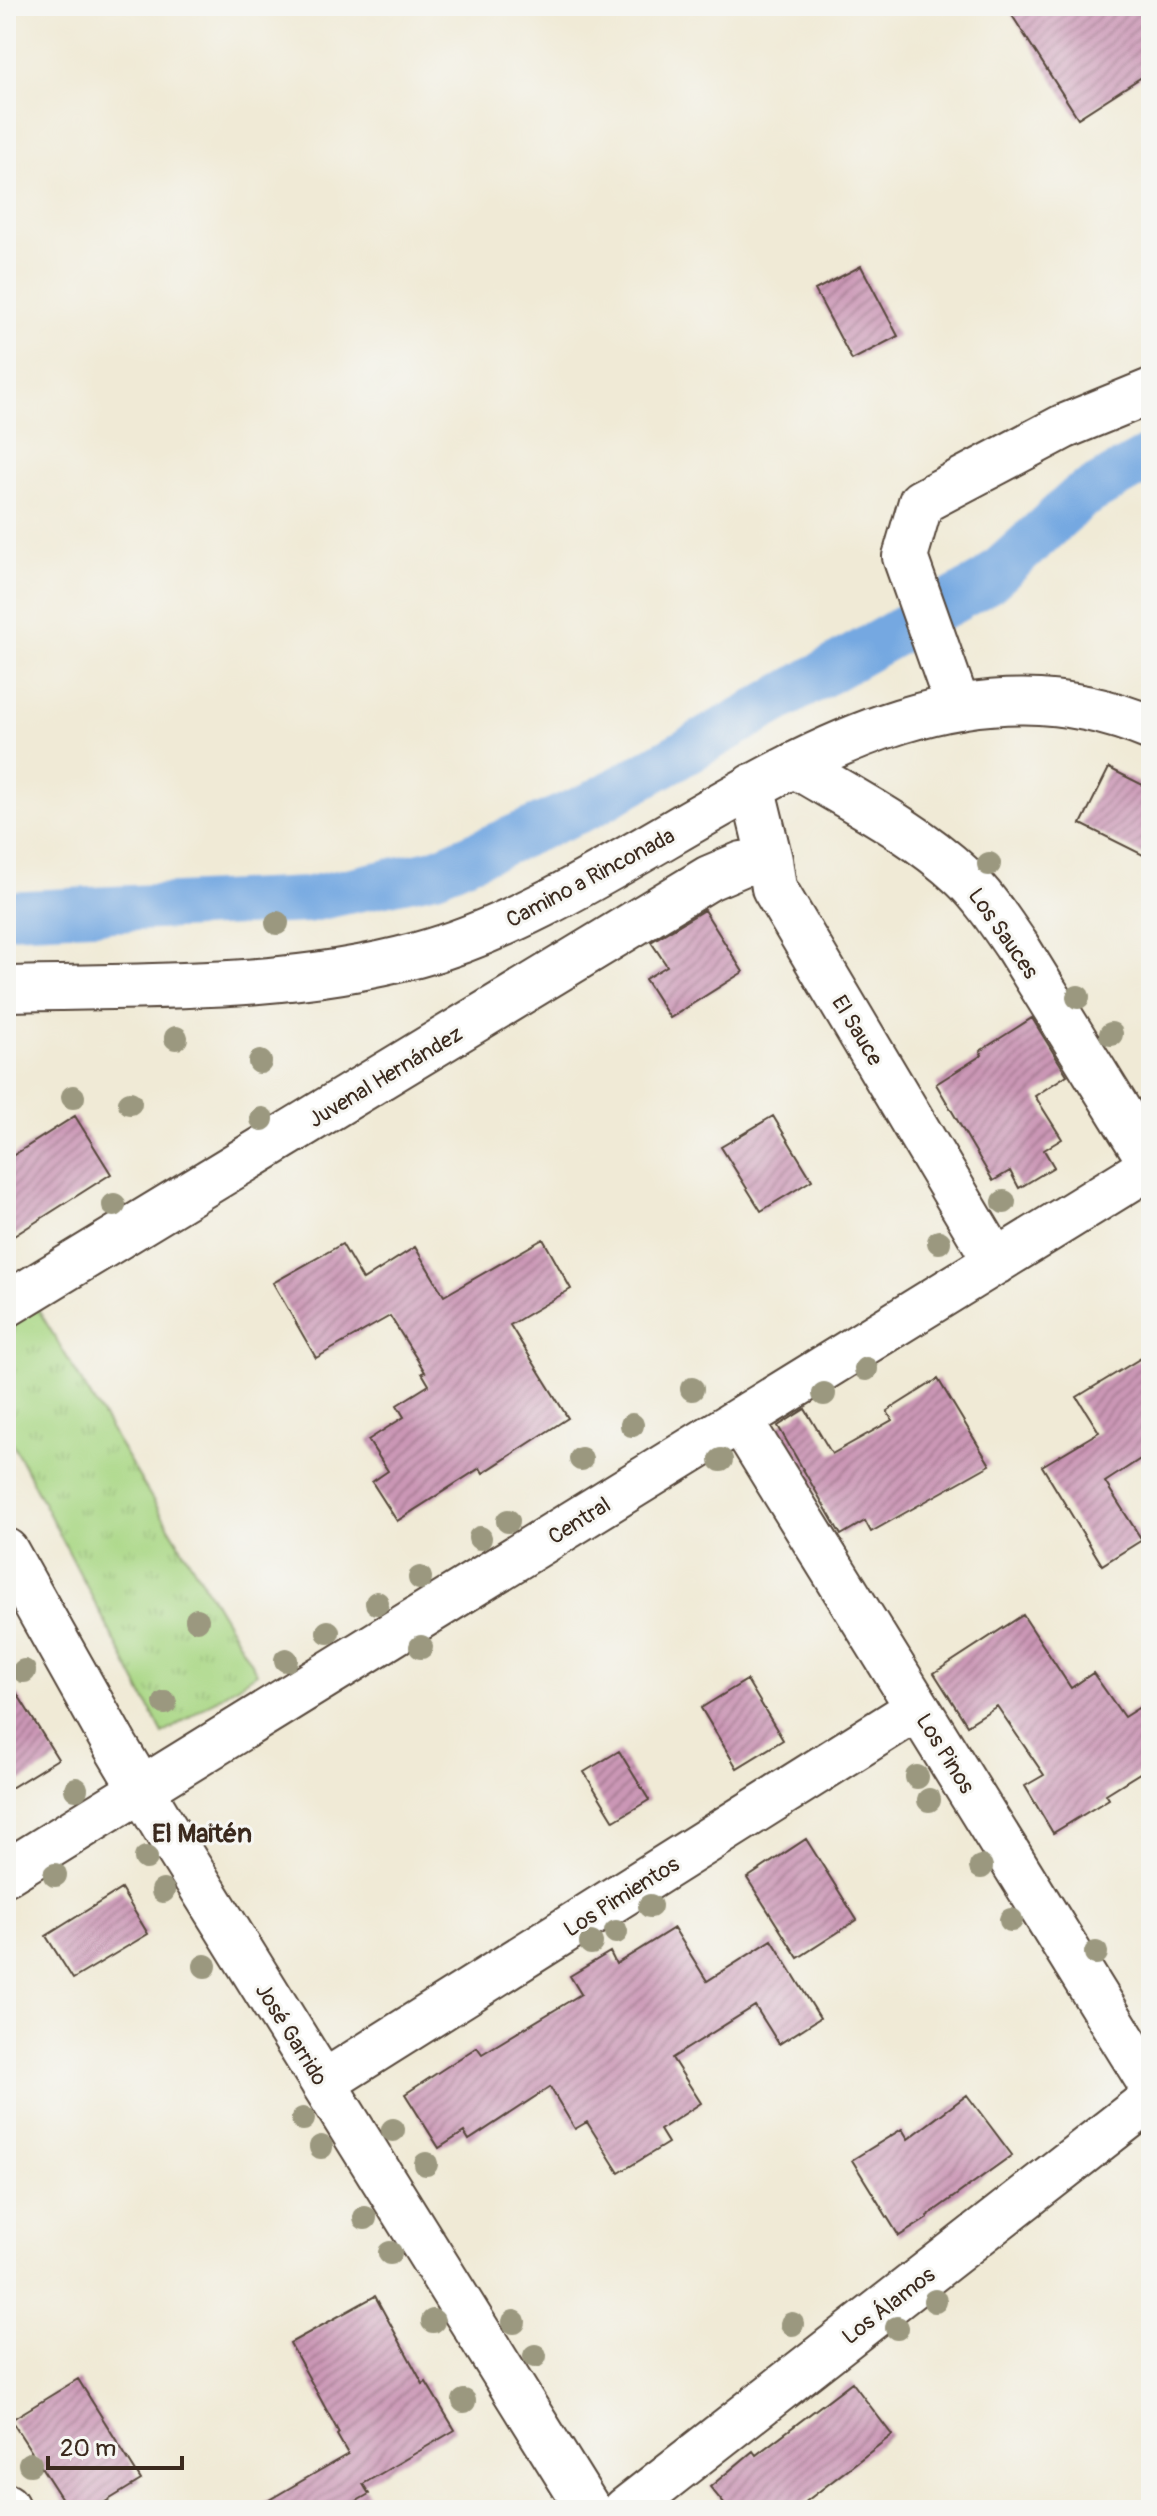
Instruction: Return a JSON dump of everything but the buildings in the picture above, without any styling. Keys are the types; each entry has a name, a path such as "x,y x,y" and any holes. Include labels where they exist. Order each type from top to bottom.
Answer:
{"street":[{"path":"958,707 905,557 921,502 1063,427 1151,391"},
{"name":"Camino a Rinconada","path":"6,989 283,978 351,970 417,955 477,935 536,910 752,786 879,729 918,716 958,707 1032,701 1102,710 1151,728"},
{"name":"Los Sauces","path":"794,765 930,849 964,879 992,910 1151,1165"},
{"name":"El Sauce","path":"752,786 774,888 996,1262"},
{"name":"Juvenal Hernández","path":"6,1305 709,878 742,864 770,860"},
{"name":"Central","path":"6,1873 1151,1165"},
{"name":"Los Pinos","path":"740,1420 1151,2085"},
{"name":"José Garrido","path":"6,1551 141,1788 589,2510"},
{"name":"Los Pimientos","path":"323,2083 918,1708"},
{"name":"Los Álamos","path":"625,2510 1151,2099"}],"green space":[{"path":"6,1256 257,1673 163,1734 6,1431"}],"waterway":[{"path":"6,914 306,900 435,872 591,805 988,581 1080,497 1151,457"}],"district":[{"name":"El Maitén","path":"202,1833"}]}
